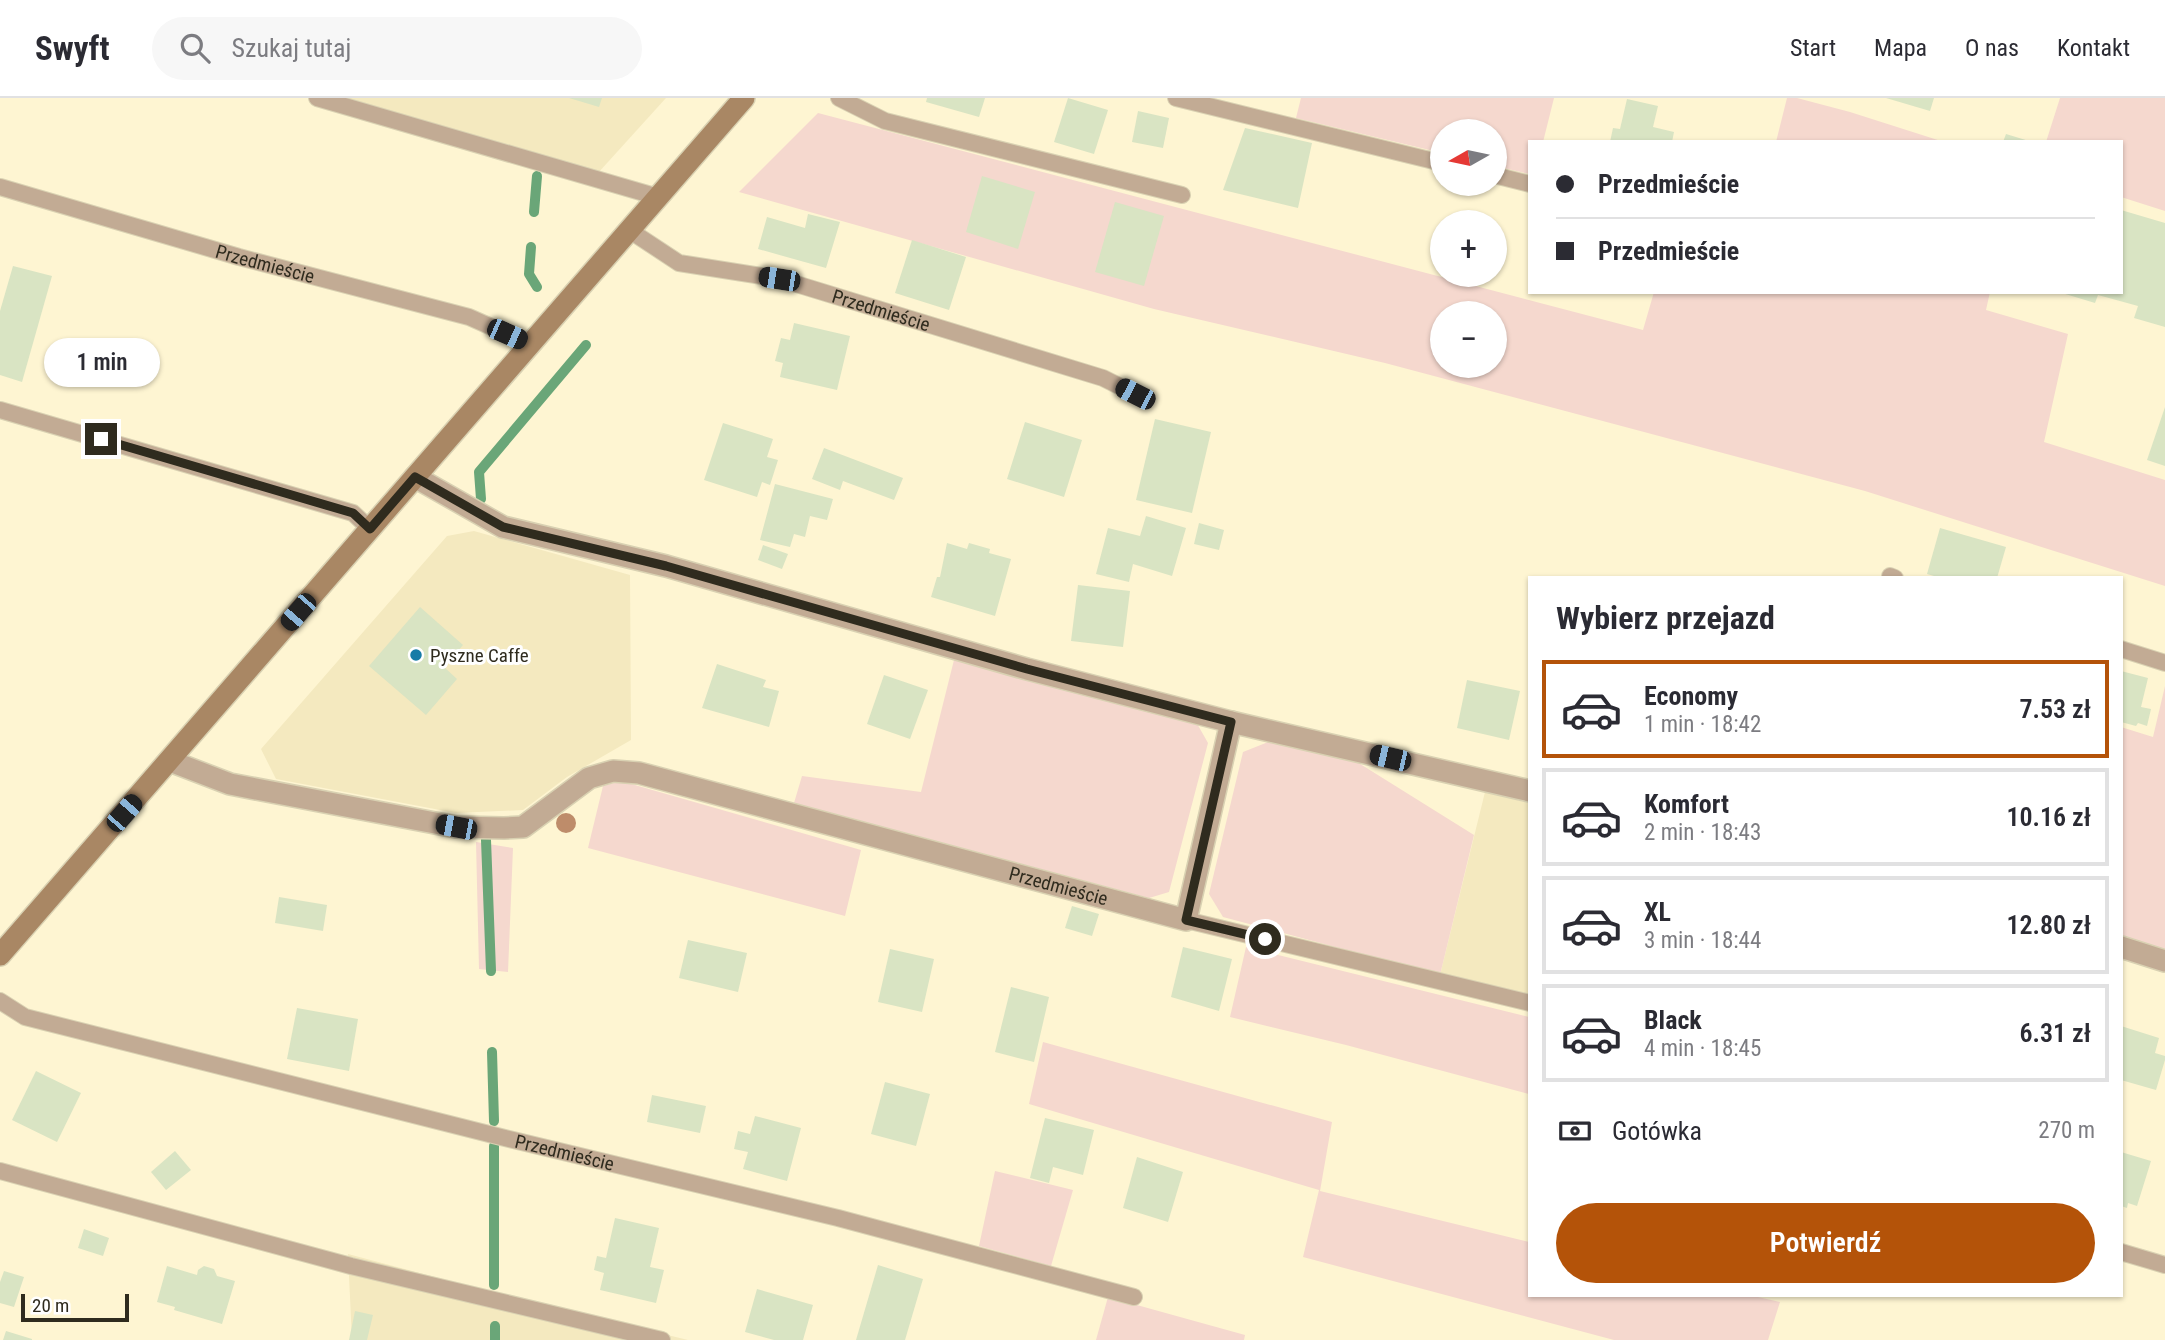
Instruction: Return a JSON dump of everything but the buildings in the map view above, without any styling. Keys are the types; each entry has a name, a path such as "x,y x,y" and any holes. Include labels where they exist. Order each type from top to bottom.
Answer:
{"main road":[{"path":"0,955 744,98"}],"street":[{"path":"415,477 503,527 666,566 1014,665 1231,722 1528,791"},
{"path":"1186,920 1231,722"},
{"name":"Przedmieście","path":"170,761 230,784 456,827 523,827 589,778 612,771 639,773 1186,920"},
{"path":"2123,948 2165,961"}],"lane":[{"path":"317,98 658,197"},
{"path":"839,98 885,121 1182,195"},
{"path":"1176,98 1430,160"},
{"path":"1507,178 1528,184"},
{"name":"Przedmieście","path":"0,187 239,257 469,317 530,344"},
{"name":"Przedmieście","path":"629,230 679,263 779,279 1103,377 1135,394"},
{"path":"0,410 353,513 370,529"},
{"path":"2123,650 2165,663"},
{"name":"Przedmieście","path":"1186,920 1528,1003"},
{"name":"Przedmieście","path":"0,1001 25,1017 500,1137 838,1218 1134,1297"},
{"path":"0,1171 351,1266 662,1340"},
{"path":"2123,1253 2165,1265"}],"shaded area":[{"path":"348,98 666,98 598,173"},
{"path":"1301,98 1554,98 1544,140 1528,140 1528,174 1507,169 1507,119 1430,119 1430,150 1296,118"},
{"path":"1787,98 1797,98 1938,140 1776,140"},
{"path":"2060,98 2165,98 2165,211 2123,198 2123,140 2047,140"},
{"path":"818,113 1430,274 1430,287 1480,287 1643,330 1653,294 1990,294 1986,310 2068,334 2044,442 2165,480 2165,586 1865,491 1441,378 1507,378 1507,301 1430,301 1430,375 1154,309 739,192"},
{"path":"474,531 630,575 631,740 567,777 523,810 456,813 276,779 261,749 447,536"},
{"path":"954,660 1195,720 1208,743 1169,892 1149,898 794,803 802,776 921,792"},
{"path":"2165,686 2165,952 2123,940 2123,728 2153,737"},
{"path":"1273,740 1349,757 1474,835 1440,975 1223,917 1209,894 1243,752"},
{"path":"621,781 861,850 845,916 588,848 603,786"},
{"path":"1485,792 1528,803 1528,997 1440,975"},
{"path":"476,842 513,848 508,972 479,969"},
{"path":"1246,947 1528,1017 1528,1094 1346,1045 1230,1017"},
{"path":"1043,1042 1332,1122 1320,1191 1528,1242 1528,1297 1758,1297 1780,1302 1768,1340 1614,1340 1303,1257 1319,1190 1029,1104"},
{"path":"995,1171 1073,1190 1051,1266 979,1246"},
{"path":"348,1254 484,1290 688,1340 352,1340"},
{"path":"1108,1297 1245,1335 1244,1340 1096,1340"}],"waterway":[{"path":"534,212 537,176"},
{"path":"531,247 529,274 537,287"},
{"path":"481,499 479,472 586,345"},
{"path":"486,840 491,971"},
{"path":"492,1052 494,1121"},
{"path":"494,1146 494,1285"},
{"path":"495,1326 495,1340"}],"place":[{"name":"Pyszne Caffe","path":"416,655"}],"route":[{"path":"101,439 353,513 370,529 415,477 503,527 666,566 1027,669 1231,722 1186,920 1265,939"}]}
